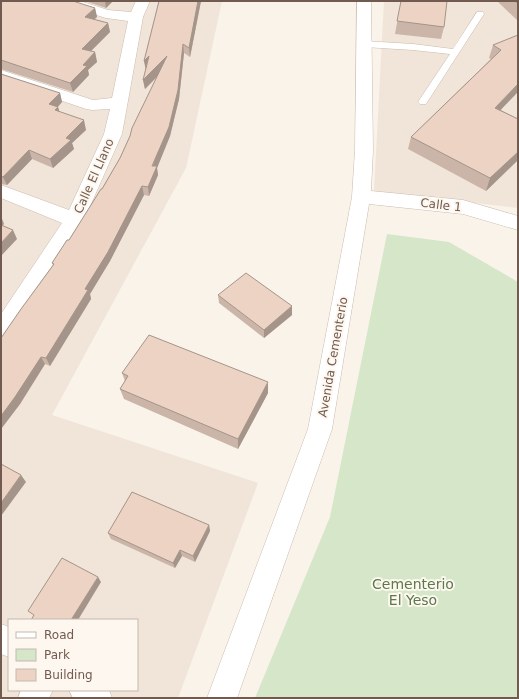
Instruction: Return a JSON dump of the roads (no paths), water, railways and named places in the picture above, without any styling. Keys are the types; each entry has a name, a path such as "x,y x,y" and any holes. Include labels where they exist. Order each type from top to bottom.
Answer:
{"street":[{"path":"65,1 106,14 140,9"},
{"name":"Avenida Cementerio","path":"222,698 320,429 361,197 364,150 364,1"},
{"name":"Calle El Llano","path":"1,332 74,220 113,134 140,9"},
{"path":"1,75 92,105 120,103"},
{"path":"1,191 74,220"},
{"name":"Calle 1","path":"361,197 463,207 518,223"},
{"path":"86,691 97,698"}],"lane":[{"path":"423,102 480,14"},
{"path":"364,44 413,47 455,52"}],"park label":[{"name":"Cementerio El Yeso","path":"413,592"}]}
